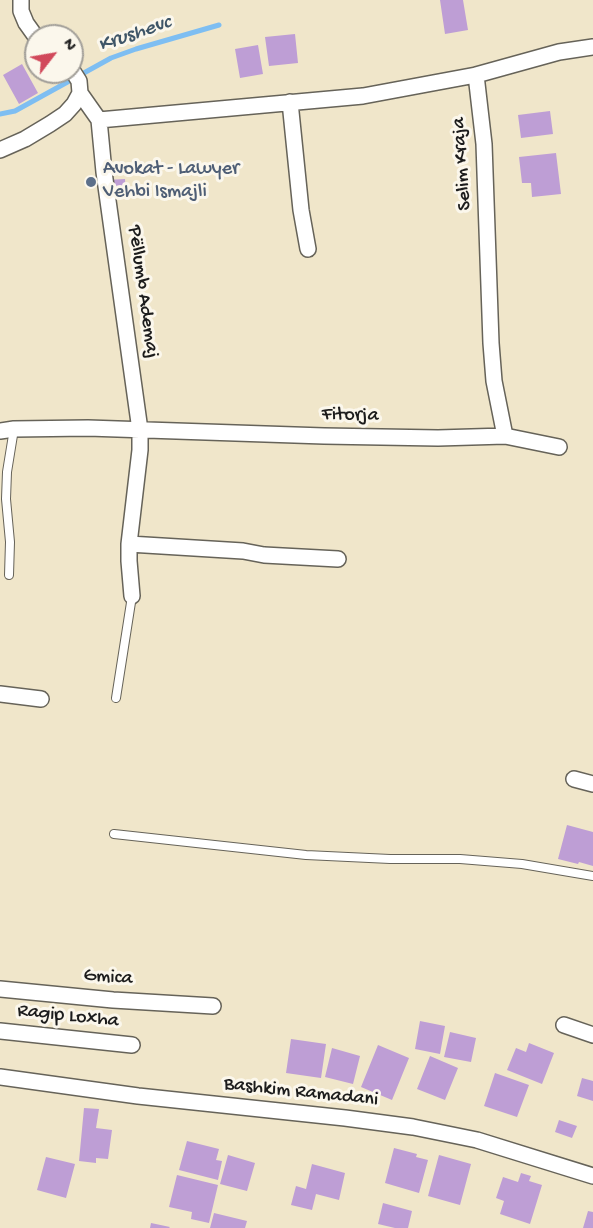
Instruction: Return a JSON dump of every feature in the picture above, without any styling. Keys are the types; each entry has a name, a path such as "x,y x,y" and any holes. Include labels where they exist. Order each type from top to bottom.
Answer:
{"street":[{"path":"21,0 21,11 27,24"},
{"path":"99,120 363,96 476,75 559,52 593,47"},
{"name":"Selim Kraja","path":"476,75 484,144 494,381 505,436"},
{"path":"0,150 25,139 65,114 74,104 77,84"},
{"name":"Pëllumb Ademaj","path":"79,84 99,120 104,172 140,430"},
{"path":"290,102 301,210 308,249"},
{"name":"Fitorja","path":"7,430 88,428 335,437 505,436 559,447"},
{"path":"132,596 129,544 140,450 140,430"},
{"path":"129,544 338,559"},
{"path":"0,694 41,699"},
{"path":"574,779 593,784"},
{"name":"Gmica","path":"0,989 113,1000 213,1006"},
{"path":"564,1025 593,1035"},
{"name":"Ragip Loxha","path":"0,1031 132,1045"},
{"name":"Bashkim Ramadani","path":"0,1077 138,1096 413,1127 477,1140 593,1176"}],"lane":[{"name":"Fitorja","path":"7,430 6,499 10,542 9,575"},
{"path":"116,698 132,596"},
{"path":"114,834 306,855 522,864 593,876"}],"building":[{"path":"440,0 463,0 468,30 445,34"},
{"path":"295,34 298,63 269,66 265,37"},
{"path":"258,45 263,74 240,78 235,49"},
{"path":"22,64 24,84 33,84 38,93 19,104 3,75"},
{"path":"550,111 553,134 521,138 518,115"},
{"path":"556,153 561,194 532,197 531,183 522,183 519,157"},
{"path":"125,179 126,198 108,199 107,180"},
{"path":"567,825 593,832 593,866 558,859"},
{"path":"420,1021 445,1026 440,1054 415,1049"},
{"path":"450,1032 476,1038 471,1062 444,1057"},
{"path":"291,1039 326,1044 321,1078 286,1073"},
{"path":"529,1043 554,1053 542,1084 507,1070 516,1048 526,1052"},
{"path":"378,1045 409,1058 392,1100 361,1087"},
{"path":"332,1048 360,1056 353,1084 325,1077"},
{"path":"430,1056 458,1068 445,1100 417,1089"},
{"path":"495,1073 529,1085 517,1117 484,1106"},
{"path":"582,1078 593,1081 593,1101 577,1096"},
{"path":"84,1108 99,1109 96,1128 112,1130 108,1159 96,1158 96,1163 79,1161"},
{"path":"559,1120 577,1126 572,1138 555,1132"},
{"path":"187,1141 219,1149 216,1160 222,1161 218,1180 179,1170"},
{"path":"394,1148 417,1154 416,1157 428,1160 419,1193 385,1183"},
{"path":"228,1155 255,1163 247,1191 220,1184"},
{"path":"439,1155 471,1164 460,1205 428,1196"},
{"path":"46,1157 75,1164 66,1198 37,1190"},
{"path":"312,1164 345,1173 339,1200 316,1194 312,1210 291,1205 296,1186 306,1189"},
{"path":"521,1173 531,1176 529,1181 542,1185 530,1224 500,1214 504,1201 496,1198 503,1177 518,1182"},
{"path":"177,1175 218,1185 209,1223 191,1219 192,1212 169,1207"},
{"path":"383,1203 412,1211 408,1228 378,1224"},
{"path":"588,1211 593,1212 593,1228 583,1228"},
{"path":"214,1213 247,1221 245,1228 210,1228"},
{"path":"151,1223 170,1227 150,1228"}],"waterway":[{"name":"Krushevc","path":"0,114 15,111 111,58 219,25"}],"place":[{"name":"Avokat - Lawyer Vehbi Ismajli","path":"91,182"}]}
